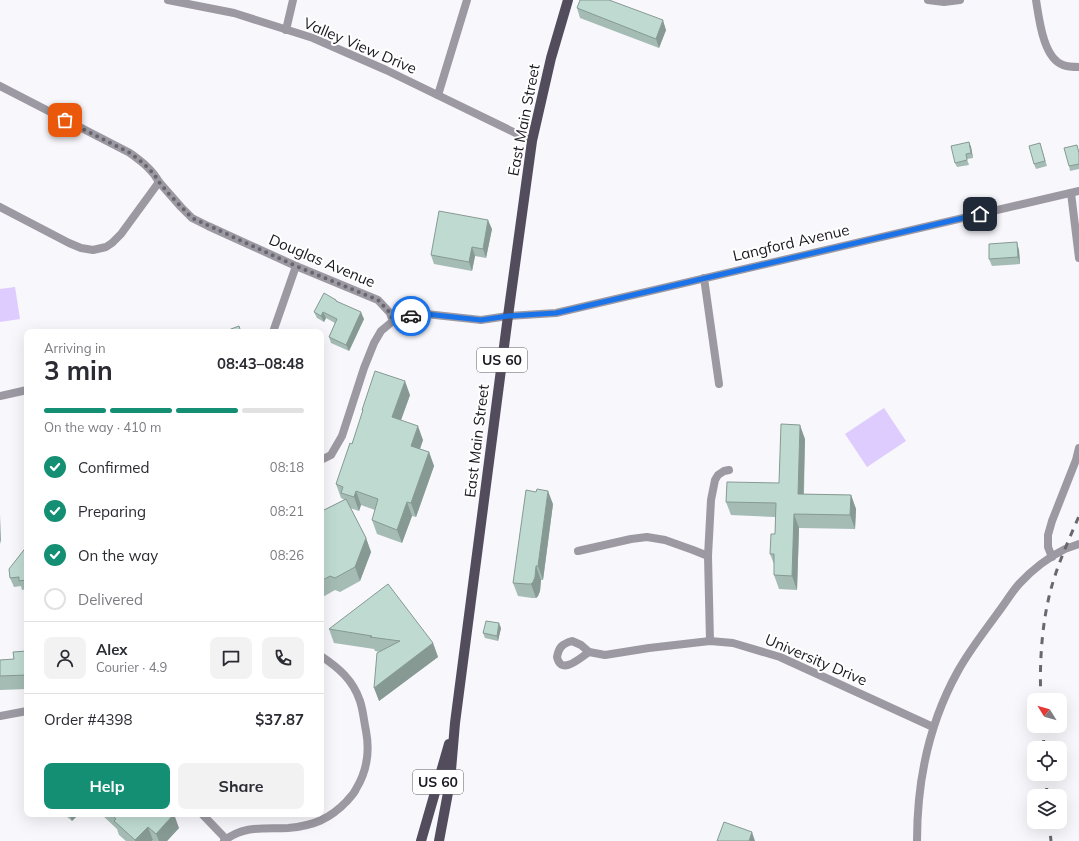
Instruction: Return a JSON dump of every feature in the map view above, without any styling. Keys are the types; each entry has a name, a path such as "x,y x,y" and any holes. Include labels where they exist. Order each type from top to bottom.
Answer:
{"main road":[{"name":"East Main Street","path":"439,841 450,782 455,723 532,141 552,55 568,0"},
{"name":"East Main Street","path":"421,841 455,723"}],"street":[{"name":"Valley View Drive","path":"168,0 234,13 313,38 386,70 532,141"},
{"path":"286,30 293,0"},
{"path":"438,95 467,0"},
{"path":"928,0 944,2 960,0"},
{"path":"1036,0 1044,40 1051,55 1056,61 1063,65 1079,67"},
{"name":"Douglas Avenue","path":"0,86 130,153 154,174 159,182 192,218 296,266 378,300 390,313 393,321"},
{"path":"0,207 69,243 80,248 93,250 106,247 121,234 159,182"},
{"path":"1075,192 1079,258"},
{"name":"Langford Avenue","path":"508,316 556,313 1075,192"},
{"path":"274,329 296,266"},
{"path":"704,278 719,384"},
{"path":"324,458 331,455 342,436 364,368 374,343 381,331 393,321 409,316 426,314 481,320 508,316"},
{"path":"0,396 24,391"},
{"path":"1052,557 1048,547 1048,535 1076,460 1079,448"},
{"path":"710,641 708,556 711,500 715,480 718,475 729,470"},
{"path":"578,551 631,539 647,537 665,540 708,556"},
{"path":"917,841 920,785 933,727 944,696 958,670 1019,584 1036,568 1065,548 1079,544"},
{"name":"University Drive","path":"589,652 604,656 649,648 710,641 733,643 780,656 933,727"},
{"path":"205,817 225,840 240,832 255,828 288,828 310,824 325,819 338,810 354,793 362,779 367,764 368,740 360,701 347,677 338,668 324,658"},
{"path":"0,716 24,712"}],"shaded area":[{"path":"15,287 20,319 0,322 0,289"},
{"path":"884,408 906,441 867,467 845,434"}],"building":[{"path":"580,0 609,0 663,20 656,39 577,8"},
{"path":"969,142 971,153 966,154 967,160 955,163 951,146"},
{"path":"1040,143 1045,161 1034,164 1029,146"},
{"path":"1077,145 1079,164 1069,166 1064,148"},
{"path":"439,211 488,220 483,249 472,247 469,262 431,255"},
{"path":"1017,242 1018,257 989,259 989,244"},
{"path":"324,293 336,301 361,312 346,345 329,337 337,319 323,312 321,316 314,312"},
{"path":"239,326 240,329 231,329"},
{"path":"375,371 405,381 392,417 418,426 411,446 429,452 411,503 407,502 397,530 372,520 378,499 356,491 354,497 341,493 343,487 336,484 350,443 352,444"},
{"path":"781,424 800,425 798,494 851,495 850,515 794,514 792,576 774,575 774,554 770,554 771,534 775,534 776,503 726,502 727,482 779,483"},
{"path":"537,489 548,491 538,566 536,566 535,577 531,584 513,583 526,490 536,492"},
{"path":"346,499 366,538 355,567 335,578 330,576 324,579 324,510"},
{"path":"24,550 24,580 19,581 19,577 10,578 9,569"},
{"path":"388,584 433,643 374,688 377,653 400,641 329,629"},
{"path":"486,621 499,623 497,636 483,633"},
{"path":"24,651 24,675 0,676 0,660 14,659 13,652"},
{"path":"114,817 171,817 156,834 148,827 135,840 114,821 116,819"},
{"path":"724,822 752,832 749,841 717,841"}],"railway":[{"path":"1041,693 1040,671 1042,640 1049,596 1065,548 1079,516"},
{"path":"1043,733 1044,741"},
{"path":"1046,781 1047,789"},
{"path":"1050,829 1051,841"}],"way so far":[{"path":"65,120 130,153 143,163 154,174 169,194 192,218 296,266 378,300 390,313 393,321 411,316"}],"route":[{"path":"411,316 426,314 481,320 508,316 556,313 980,214"}]}
